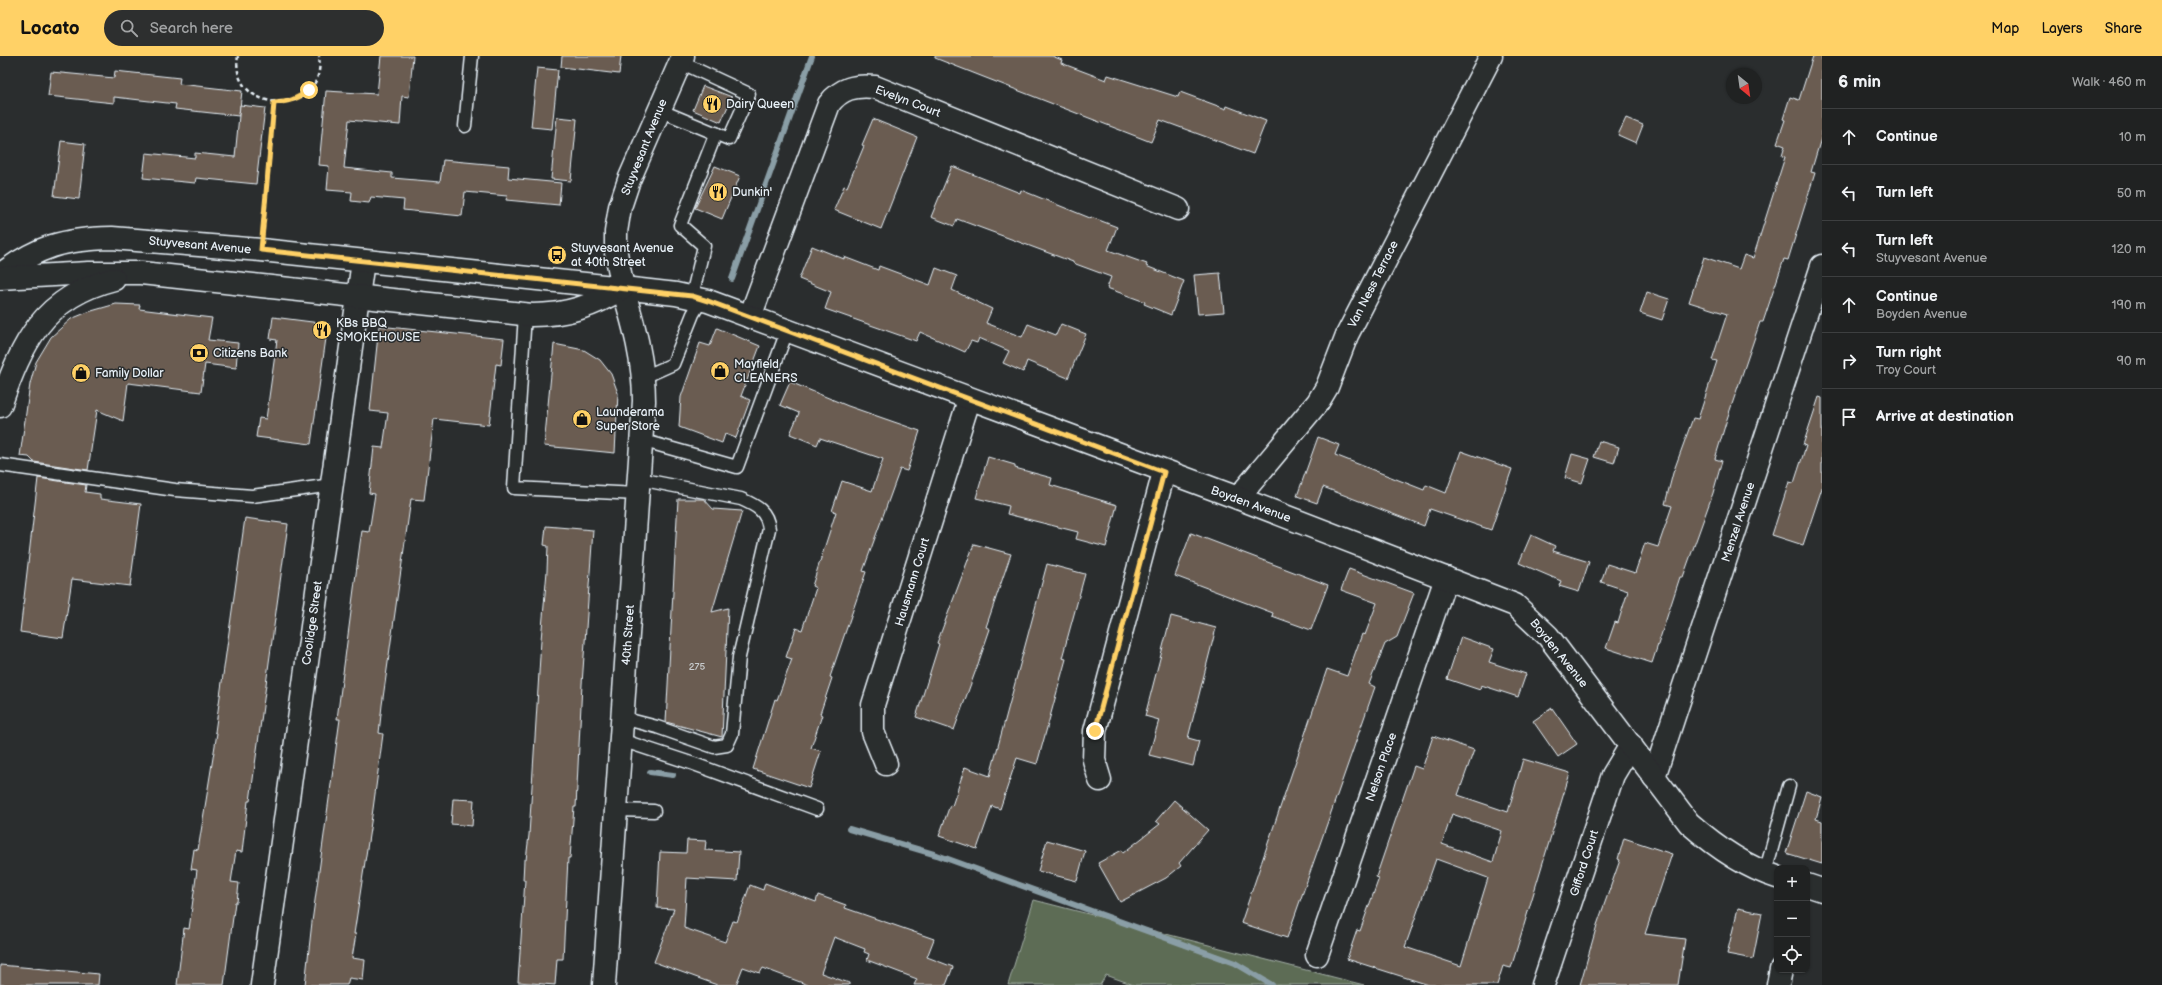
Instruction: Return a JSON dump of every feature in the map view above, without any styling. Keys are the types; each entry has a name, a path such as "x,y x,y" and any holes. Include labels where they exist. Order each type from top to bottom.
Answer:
{"street":[{"name":"Van Ness Terrace","path":"1238,498 1318,402 1327,386 1347,335 1490,56"},
{"name":"Stuyvesant Avenue","path":"0,275 32,252 58,244 87,239 139,239 261,250 623,288 616,253 616,232 619,214 629,180 681,59"},
{"name":"Evelyn Court","path":"750,317 828,104 835,96 848,88 861,86 875,87 1178,209"},
{"name":"Coolidge Street","path":"262,985 363,261"},
{"name":"Menzel Avenue","path":"1654,778 1822,266"},
{"path":"0,278 89,273 141,273 525,314 552,315 591,306 623,288"},
{"path":"0,406 22,349 46,316 63,302 99,282 141,273"},
{"name":"Boyden Avenue","path":"623,288 697,298 1164,472 1238,498 1515,604 1534,621 1631,745 1654,778 1689,823 1709,841 1771,875"},
{"name":"40th Street","path":"604,985 642,440 644,377 640,352 623,288"},
{"name":"Hausmann Court","path":"886,764 873,732 873,705 970,400"},
{"path":"1100,780 1094,760 1095,731 1164,472"},
{"name":"Nelson Place","path":"1317,955 1446,578"},
{"name":"Gifford Court","path":"1543,985 1613,775 1631,745"},
{"path":"1810,886 1822,890"},
{"path":"1778,985 1780,973"}],"lane":[{"path":"465,126 472,56"},
{"path":"659,110 730,139 749,94 681,59"},
{"path":"644,377 673,364 693,314 697,298 704,246 680,225 681,219 716,133"},
{"path":"525,314 514,488 638,487 741,500 757,506 768,520 769,529 739,657 730,740 727,745 714,747 657,727 622,718"},
{"path":"642,440 737,467 787,331"},
{"path":"0,465 175,490 252,496 332,485"},
{"path":"621,740 694,764 817,809"},
{"path":"1771,875 1789,786"},
{"path":"616,810 654,811"}],"path":[{"path":"238,56 239,74 243,82 251,92 261,99 274,103 287,102 299,98 309,90 318,76 319,56"},
{"path":"261,250 274,103"}],"green space":[{"path":"1034,900 1364,985 1134,985 1106,975 1100,985 1008,985"}],"building":[{"path":"381,56 413,56 409,97 402,96 400,125 349,120 344,168 392,173 392,178 440,182 443,160 509,166 508,178 561,183 559,205 506,200 507,196 465,192 462,216 403,210 404,200 371,197 369,203 351,201 352,192 327,190 329,166 319,165 326,91 377,94"},
{"path":"562,56 621,56 619,74 561,67"},
{"path":"935,56 1052,56 1062,60 1061,63 1106,80 1108,75 1178,97 1180,92 1226,109 1227,106 1266,121 1253,154 1160,120 1151,142 935,58"},
{"path":"1813,56 1822,56 1822,135 1811,172 1815,173 1788,260 1784,259 1763,322 1760,322 1727,419 1715,459 1722,461 1713,493 1683,577 1680,577 1652,663 1606,648 1615,622 1618,623 1628,591 1601,582 1607,564 1635,573 1645,543 1658,547 1672,506 1665,504 1673,473 1693,418 1698,419 1717,361 1712,360 1727,314 1689,302 1704,257 1739,269 1744,255 1753,258 1785,157 1782,156 1785,146 1777,143 1785,120 1783,119 1790,97 1799,100"},
{"path":"537,68 558,70 552,129 531,127"},
{"path":"115,71 180,78 179,84 242,91 239,116 175,109 176,104 114,97 114,103 48,96 51,72 114,78"},
{"name":"Dairy Queen","path":"703,86 732,97 721,122 693,110"},
{"path":"240,105 265,108 256,184 196,178 195,183 143,178 146,153 195,158 195,153 235,157"},
{"path":"557,117 577,119 571,181 551,179"},
{"path":"1626,118 1643,125 1636,143 1618,135"},
{"path":"873,119 917,137 881,229 834,210 844,186 847,187 864,146 862,145"},
{"path":"61,141 85,144 79,199 54,196"},
{"name":"Dunkin'","path":"715,166 740,176 722,219 695,208"},
{"path":"952,166 1020,193 1021,190 1090,218 1091,217 1117,227 1108,250 1147,264 1146,266 1184,281 1171,315 1144,304 1145,302 1107,288 1111,277 957,219 954,226 931,217"},
{"path":"812,246 844,259 844,257 878,270 879,266 930,285 936,268 957,276 952,290 992,309 986,323 1022,337 1028,324 1056,335 1061,324 1086,334 1068,378 1027,361 1023,372 1003,363 1009,351 979,338 977,343 971,341 965,352 920,332 916,341 825,309 831,292 799,279"},
{"path":"1220,273 1224,312 1198,314 1194,275"},
{"path":"1647,292 1669,299 1662,320 1640,313"},
{"path":"116,304 140,305 139,309 212,318 208,340 238,343 236,368 205,364 201,392 128,383 123,421 97,410 88,470 34,462 29,457 20,456 30,384 36,362 51,337 71,319 88,312"},
{"path":"273,317 328,324 311,444 256,437 259,418 266,419 277,340 270,339"},
{"path":"379,326 504,339 501,365 496,364 489,425 434,419 424,500 411,499 382,705 379,733 383,734 354,934 356,934 352,958 365,960 363,980 349,978 347,985 305,985 312,922 340,719 337,719 360,543 362,531 369,532 375,494 369,493 374,447 383,448 388,413 370,411"},
{"name":"Mayfield CLEANERS","path":"717,328 760,346 741,396 750,400 736,438 725,434 722,443 679,427 681,397 700,343 710,346"},
{"name":"Launderama Super Store","path":"554,344 584,350 600,360 611,374 618,393 615,453 544,446"},
{"path":"790,382 848,406 920,431 907,471 900,469 863,571 866,572 830,677 832,678 811,748 821,751 809,788 753,769 775,699 777,700 792,659 786,657 796,628 802,630 816,588 812,586 836,512 832,511 842,481 872,491 883,459 820,438 817,445 790,434 799,413 780,405"},
{"path":"1819,397 1822,398 1822,488 1803,545 1772,535 1789,482 1794,483 1806,446 1803,445"},
{"path":"1318,437 1339,445 1335,455 1424,490 1426,485 1446,493 1461,451 1512,469 1491,530 1430,509 1424,526 1323,487 1317,503 1297,496"},
{"path":"1599,441 1619,447 1614,463 1594,457"},
{"path":"1572,454 1590,459 1582,483 1565,478"},
{"path":"988,457 1015,465 1015,468 1052,478 1050,485 1117,505 1106,547 1076,539 1078,532 1007,514 1009,506 976,498"},
{"path":"38,478 86,485 85,492 100,494 100,499 141,504 130,586 72,579 63,638 20,632"},
{"path":"678,499 704,499 713,509 742,511 712,612 728,608 722,737 666,722"},
{"path":"245,518 288,524 242,852 236,851 231,882 239,883 237,902 235,902 224,985 177,985 184,928 189,929 197,870 191,869 194,849 198,850 217,733 215,732"},
{"path":"546,526 593,530 582,684 576,807 574,807 570,858 568,858 563,959 557,959 555,985 518,982 525,880 523,880 524,860 526,860 529,835 541,640 547,571 548,546 544,545"},
{"path":"1191,533 1328,585 1311,630 1272,616 1273,613 1175,576"},
{"path":"1531,535 1555,546 1553,551 1589,562 1579,592 1559,586 1561,581 1519,563"},
{"path":"974,544 1011,554 986,627 990,629 954,730 916,717 939,644 937,643"},
{"path":"1047,564 1085,574 1062,658 1066,659 1037,764 1017,758 1000,809 992,806 977,849 939,836 950,805 952,806 965,767 990,776"},
{"path":"1349,569 1414,593 1397,637 1385,644 1369,684 1375,687 1287,938 1241,923 1327,669 1347,676 1362,634 1365,635 1377,603 1341,590"},
{"path":"1171,616 1216,628 1188,738 1199,741 1193,766 1149,755 1159,720 1145,716"},
{"path":"1461,637 1494,649 1489,662 1526,674 1518,697 1481,685 1480,690 1447,679"},
{"path":"1552,708 1577,744 1558,757 1533,721"},
{"path":"1433,736 1474,750 1458,795 1508,812 1523,759 1570,773 1511,968 1503,966 1497,985 1429,985 1347,959 1357,930 1360,931 1379,878 1376,877 1414,766 1422,769","holes":["1452,814 1502,831 1493,862 1442,844","1436,859 1488,878 1461,966 1405,947"]},
{"path":"1806,791 1822,797 1816,819 1822,821 1822,864 1786,853"},
{"path":"453,799 474,800 472,826 451,824"},
{"path":"1174,800 1208,830 1179,863 1181,866 1166,878 1120,902 1098,863 1122,850 1123,853 1160,824 1156,821"},
{"path":"1624,838 1672,854 1645,934 1685,939 1678,985 1580,985 1597,925 1620,860 1618,859"},
{"path":"687,840 706,841 705,850 739,852 737,881 687,878 684,928 725,942 733,921 737,922 750,885 763,890 765,883 816,902 818,895 846,905 845,908 934,939 927,957 953,967 946,985 914,985 917,979 867,960 869,954 864,952 865,949 834,937 821,973 849,983 849,985 808,985 763,968 760,973 743,967 736,985 717,985 654,962 674,909 657,908 660,852 686,853"},
{"path":"1047,840 1085,851 1077,881 1038,871"},
{"path":"1738,908 1762,913 1753,959 1727,954"},
{"path":"0,965 99,974 98,985 0,985"}],"waterway":[{"path":"732,279 812,56"},
{"path":"650,772 673,775"},
{"path":"849,829 937,855 1235,963 1272,985"}],"place":[{"name":"Dairy Queen","path":"712,104"},
{"name":"Dunkin'","path":"718,192"},
{"name":"Stuyvesant Avenue at 40th Street","path":"557,255"},
{"name":"KBs BBQ SMOKEHOUSE","path":"322,330"},
{"name":"Citizens Bank","path":"199,353"},
{"name":"Mayfield CLEANERS","path":"720,371"},
{"name":"Family Dollar","path":"81,373"},
{"name":"Launderama Super Store","path":"582,419"}],"route":[{"path":"309,90 299,98 287,102 274,103 261,250 692,296 1164,472 1095,731"}]}
